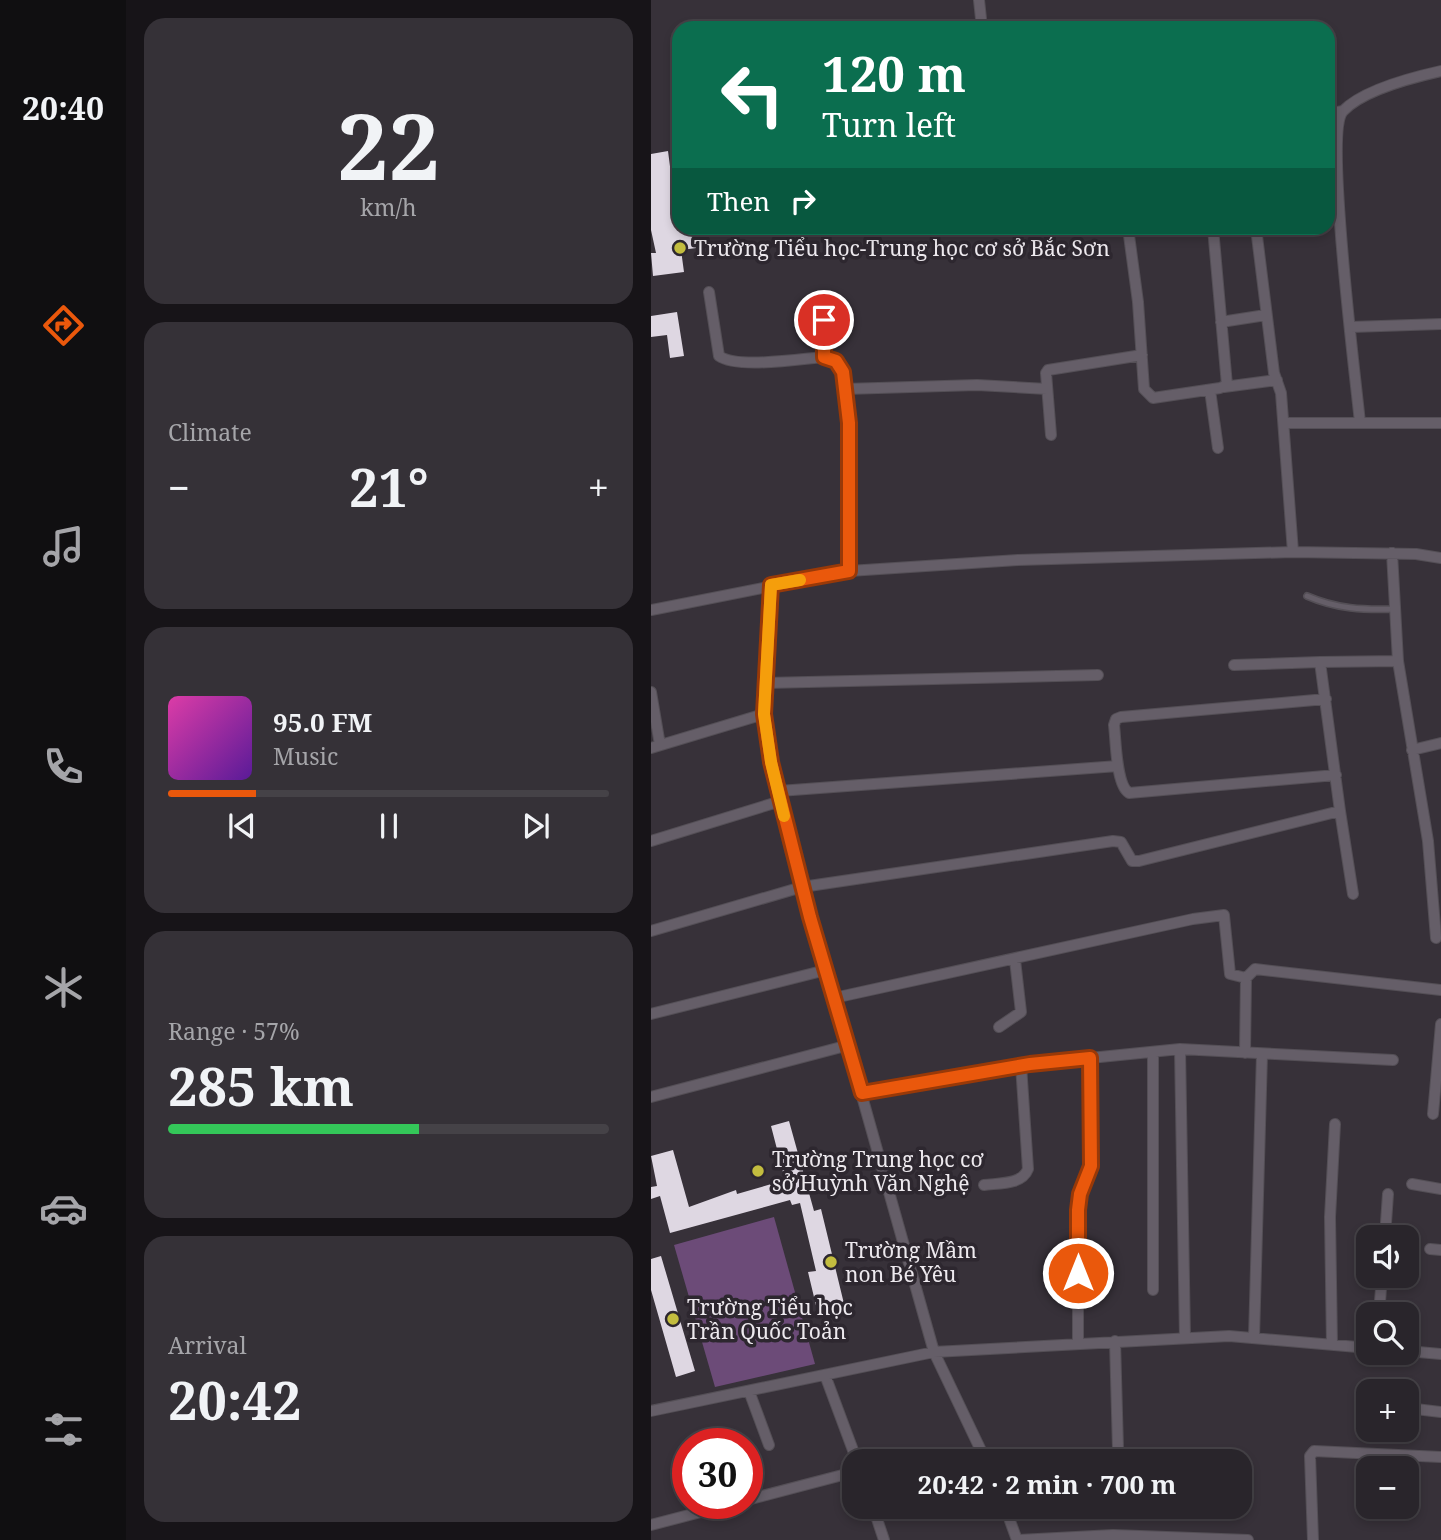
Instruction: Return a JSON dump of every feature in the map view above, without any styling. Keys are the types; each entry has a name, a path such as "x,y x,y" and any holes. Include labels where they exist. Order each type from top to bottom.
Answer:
{"street":[{"path":"979,0 981,21"},
{"path":"1335,113 1410,78 1441,71"},
{"path":"1343,111 1337,127 1336,167 1360,423"},
{"path":"1129,235 1144,389 1153,398 1277,380"},
{"path":"1214,235 1227,385 1224,387"},
{"path":"1257,235 1266,315 1277,380 1282,393 1293,552"},
{"path":"709,292 719,356 723,359 743,361 824,357 836,361 843,372 849,423 849,571"},
{"path":"1221,322 1266,315"},
{"path":"1351,327 1441,324"},
{"path":"1051,435 1048,370 1142,355"},
{"path":"845,389 977,385 1047,389"},
{"path":"1210,390 1218,448"},
{"path":"1284,423 1441,423"},
{"path":"651,610 849,571 1019,560 1293,552 1392,553 1441,558"},
{"path":"1392,553 1398,660 1428,841 1436,937"},
{"path":"771,585 764,714 771,762 802,887 934,1352 980,1449"},
{"path":"1234,665 1398,660"},
{"path":"1320,662 1353,894"},
{"path":"766,683 1098,675"},
{"path":"651,692 656,747 764,714"},
{"path":"1326,699 1121,717 1115,719 1118,766 1122,786 1129,793 1336,775"},
{"path":"1412,750 1441,743"},
{"path":"651,841 780,796 1118,766"},
{"path":"651,931 802,887 1113,841 1121,842 1132,861 1340,811"},
{"path":"1428,841 1441,838"},
{"path":"834,998 1193,919 1224,915 1230,974 1246,978"},
{"path":"999,1027 1021,1012 1014,960"},
{"path":"1245,1053 1246,978 1255,969 1441,990"},
{"path":"651,1014 826,970"},
{"path":"1433,1114 1441,1024"},
{"path":"651,1097 849,1045"},
{"path":"1180,1049 1185,1338"},
{"path":"862,1093 1021,1065 1180,1049 1392,1060"},
{"path":"1153,1053 1153,1290"},
{"path":"1254,1338 1262,1054"},
{"path":"1078,1342 1078,1210 1080,1194 1091,1166 1090,1058"},
{"path":"984,1185 1018,1180 1026,1176 1028,1169 1021,1065"},
{"path":"1332,1345 1330,1217 1335,1124"},
{"path":"1412,1184 1441,1189"},
{"path":"1386,1225 1388,1194"},
{"path":"651,1411 934,1352 1185,1338 1254,1338 1356,1347"},
{"path":"1115,1341 1118,1449"},
{"path":"1419,1352 1441,1354"},
{"path":"825,1375 853,1449"},
{"path":"749,1391 769,1446"},
{"path":"1419,1409 1441,1412"},
{"path":"1313,1540 1310,1456 1314,1451 1441,1458"},
{"path":"763,1496 842,1475"},
{"path":"651,1525 674,1519"},
{"path":"877,1519 884,1540"},
{"path":"1010,1519 1018,1540 1113,1535 1248,1540"}],"lane":[{"path":"824,301 824,357"},
{"path":"1307,596 1330,606 1350,610 1395,610"}],"shaded area":[{"path":"774,1217 815,1364 715,1387 674,1245"}],"building":[{"path":"668,151 672,182 672,235 702,235 704,247 681,250 684,272 653,276 651,253 656,253 651,230 651,154"},
{"path":"677,312 684,356 670,358 667,335 651,337 651,316"},
{"path":"789,1121 814,1211 821,1209 846,1312 819,1318 808,1272 816,1271 800,1203 792,1205 790,1200 670,1233 660,1196 651,1199 651,1187 657,1186 651,1156 673,1150 689,1207 736,1190 737,1194 785,1180 771,1126"},
{"path":"661,1256 695,1371 676,1377 651,1290 651,1259"}],"slow traffic":[{"path":"784,816 771,762 764,714 771,585 800,580"}],"place":[{"name":"Trường Tiểu học-Trung học cơ sở Bắc Sơn","path":"680,248"},
{"name":"Trường Trung học cơ sở Huỳnh Văn Nghệ","path":"758,1171"},
{"name":"Trường Mầm non Bé Yêu","path":"831,1262"},
{"name":"Trường Tiểu học Trần Quốc Toản","path":"673,1319"}],"route":[{"path":"824,320 824,357 836,361 843,372 849,423 849,571 771,585 764,714 771,762 810,917 862,1093 1030,1064 1090,1058 1091,1166 1089,1177 1080,1194 1078,1210 1078,1273"}]}
